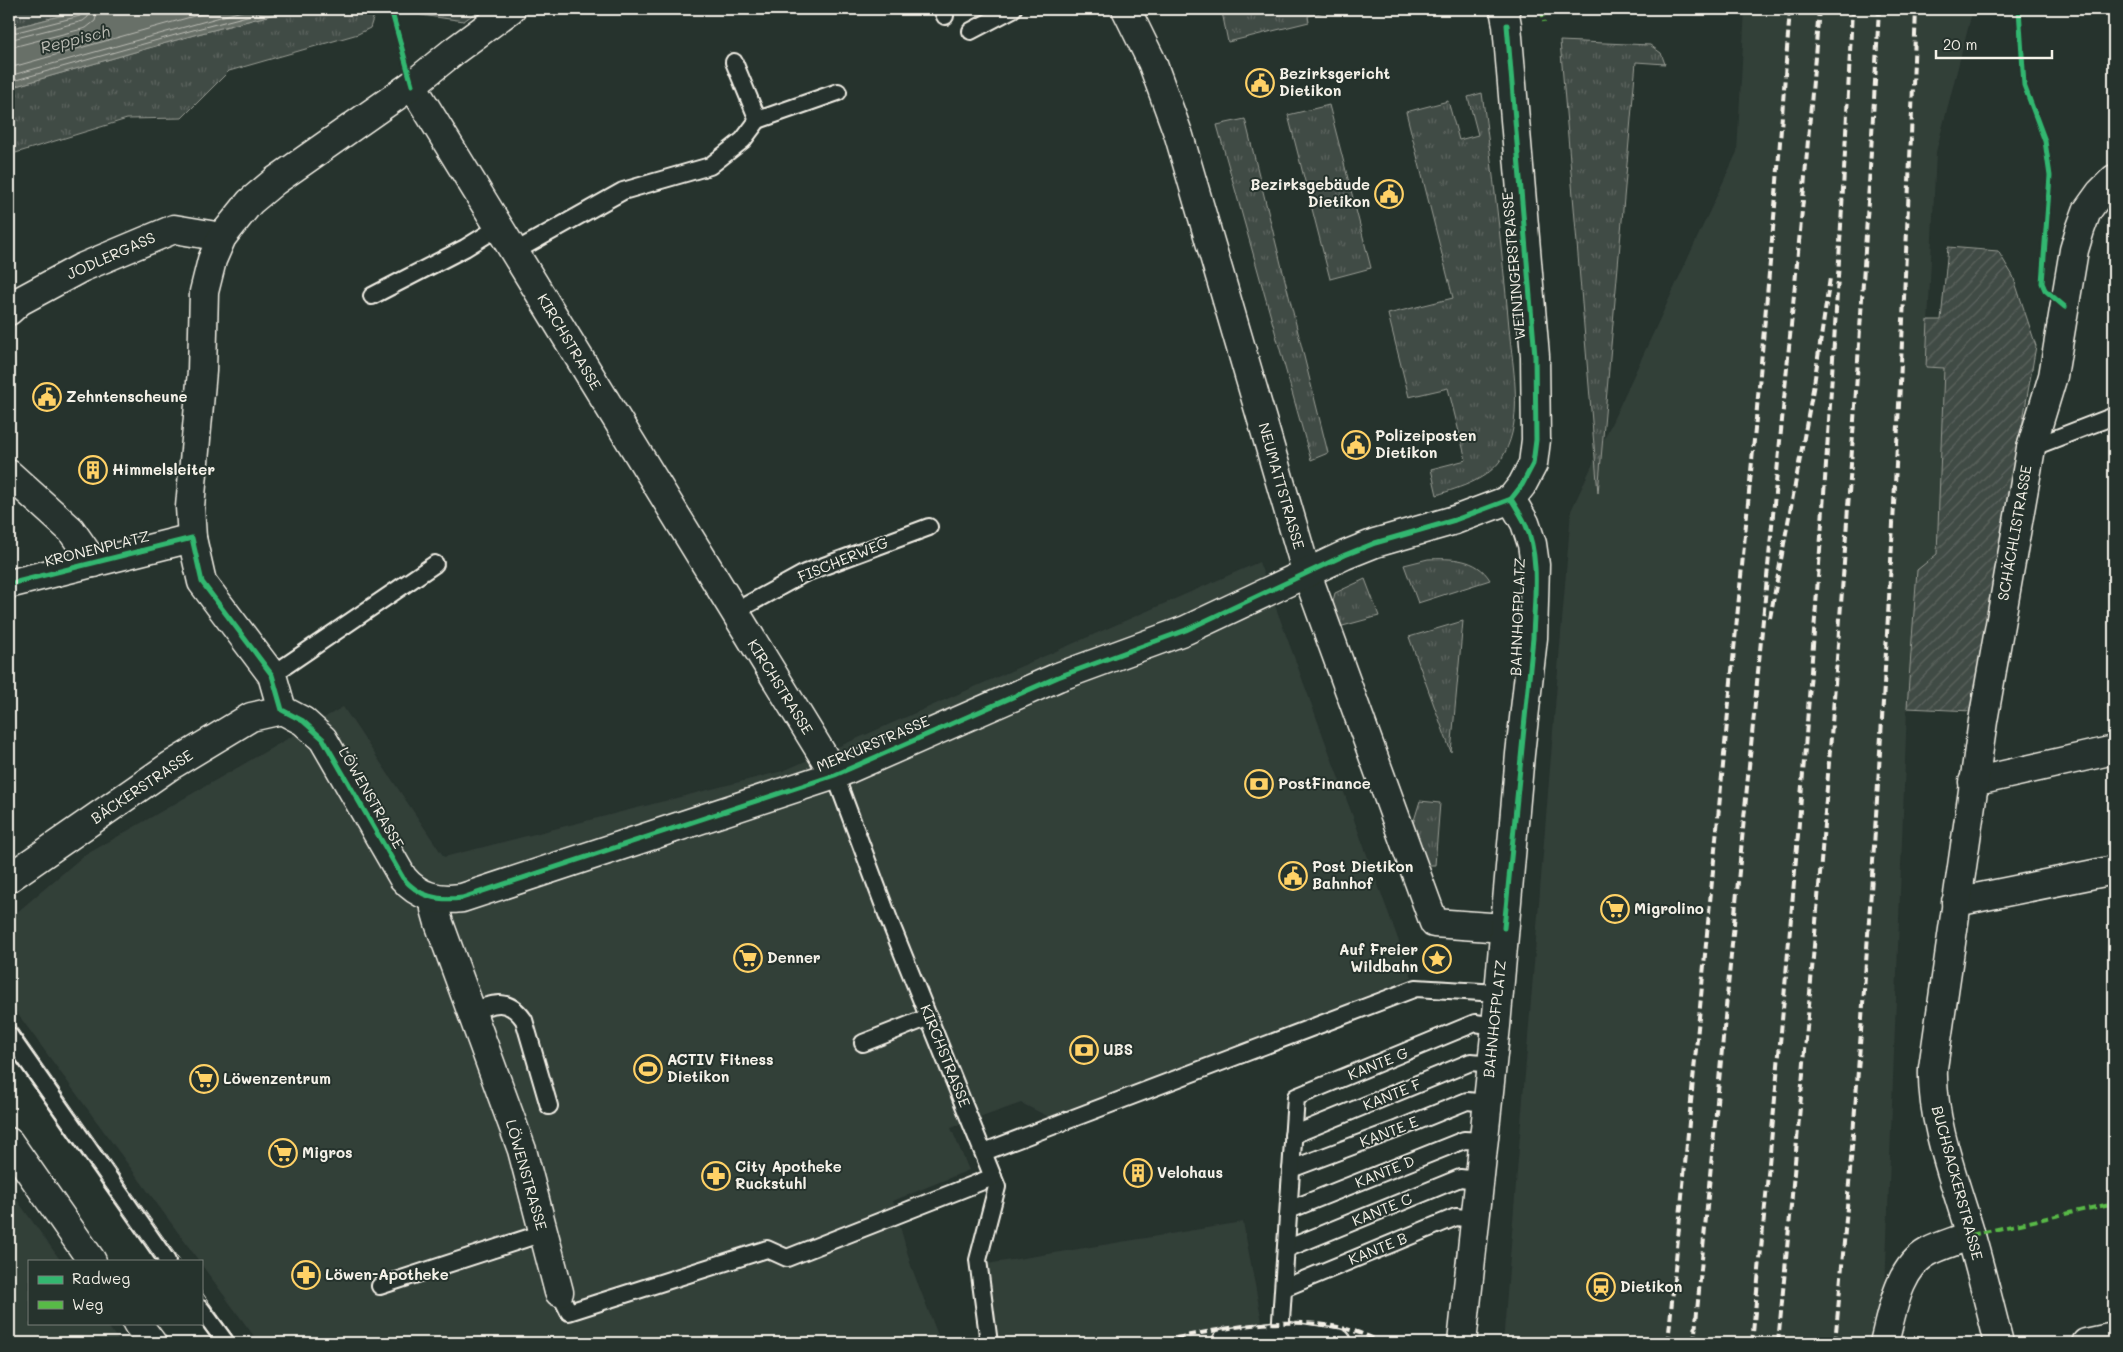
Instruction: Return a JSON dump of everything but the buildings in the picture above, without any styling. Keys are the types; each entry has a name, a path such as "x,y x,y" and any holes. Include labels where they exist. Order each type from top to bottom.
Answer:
{"street":[{"path":"282,710 272,674 202,582 192,538 190,507 201,381 204,292 212,260 222,237 250,202 275,181 412,85 511,9"},
{"name":"NEUMATTSTRASSE","path":"1126,9 1152,62 1179,136 1307,574 1434,923 1504,928"},
{"name":"WEININGERSTRASSE","path":"1504,9 1507,24 1535,356 1536,440 1533,464 1522,485 1511,499"},
{"name":"KIRCHSTRASSE","path":"412,85 835,775"},
{"name":"SCHÄCHLISTRASSE","path":"1956,902 1973,782 2031,448 2053,376 2074,250 2087,211 2100,193 2114,179"},
{"name":"JODLERGASS","path":"9,311 20,301 81,268 174,229 222,237"},
{"name":"KRONENPLATZ","path":"9,474 71,530 94,563"},
{"path":"1307,574 1375,543 1455,520 1511,499"},
{"name":"BAHNHOFPLATZ","path":"1462,1343 1496,1026 1533,638 1535,565 1532,544 1525,523 1511,499"},
{"name":"KRONENPLATZ","path":"9,584 192,538"},
{"name":"MERKURSTRASSE","path":"436,898 462,898 835,775 1058,677 1186,630 1307,574"},
{"name":"BÄCKERSTRASSE","path":"9,878 170,766 251,717 282,710"},
{"name":"LÖWENSTRASSE","path":"282,710 303,721 323,739 403,878 412,888 436,898 435,909 439,923 522,1150 559,1292"},
{"path":"1973,782 2114,750"},
{"path":"1956,902 2114,870"},
{"name":"BUCHSACKERSTRASSE","path":"1956,902 1932,1085 1952,1176 1971,1235 1999,1343"},
{"path":"9,1142 91,1260"},
{"path":"1884,1343 1897,1297 1910,1268 1928,1252 1971,1235"},
{"path":"138,1324 152,1343"},
{"path":"1226,1343 1280,1335 1337,1343"},
{"path":"2086,1343 2114,1336"}],"lane":[{"path":"971,31 1013,9"},
{"path":"734,62 758,120"},
{"path":"514,252 623,191 710,166 743,140 758,120 838,92"},
{"path":"372,296 465,248 499,227"},
{"path":"2031,448 2114,416"},
{"name":"FISCHERWEG","path":"734,612 805,573 929,527"},
{"path":"272,674 435,564"},
{"name":"KIRCHSTRASSE","path":"835,775 890,922 997,1187 978,1260 989,1343"},
{"path":"984,1152 1416,988 1498,993"},
{"path":"471,1012 498,1004 509,1005 518,1011 524,1020 549,1106"},
{"path":"863,1043 929,1017"},
{"name":"KANTE G","path":"1293,1135 1296,1097 1475,1023 1496,1026"},
{"path":"9,1036 167,1260"},
{"name":"KANTE F","path":"1293,1135 1471,1062 1492,1064"},
{"name":"KANTE E","path":"1291,1169 1398,1130 1468,1101 1487,1103"},
{"path":"1280,1335 1293,1135"},
{"name":"KANTE D","path":"1289,1210 1464,1140 1483,1141"},
{"path":"559,1292 569,1312 767,1250 787,1258 993,1177"},
{"name":"KANTE C","path":"1286,1249 1460,1178 1478,1180"},
{"name":"KANTE B","path":"1284,1288 1456,1217 1474,1219"},
{"path":"380,1286 543,1232"},
{"path":"202,1310 226,1343"}],"shaded area":[{"path":"1745,9 1973,9 1936,152 1926,367 1944,368 1937,554 1917,570 1907,708 1883,1343 1503,1343 1571,511 1737,152"},
{"path":"1259,562 1412,977 1202,1066 1051,1118 1021,1103 951,1128 969,1170 893,1201 911,1266 941,1343 259,1343 202,1265 202,1260 198,1260 9,1002 9,919 82,857 343,707 444,857 783,771"},
{"path":"9,1189 60,1260 28,1260 28,1324 107,1324 120,1343 9,1343"},
{"path":"1243,1222 1266,1343 995,1343 987,1264"}],"green space":[{"path":"9,9 87,9 9,29"},
{"path":"294,9 376,9 370,28 358,34 229,71 182,118 127,119 9,155 9,88 194,35"},
{"path":"409,9 481,9 464,21 421,15"},
{"path":"1236,9 1337,9 1308,16 1309,22 1228,42 1222,12"},
{"path":"1560,41 1650,45 1661,53 1665,64 1636,62 1598,493"},
{"path":"1482,93 1497,210 1513,367 1514,420 1508,446 1496,466 1473,482 1437,495 1431,469 1466,460 1448,388 1409,397 1388,314 1453,298 1406,112 1448,101 1459,140 1478,135 1468,97"},
{"path":"1329,105 1371,268 1330,279 1288,115"},
{"path":"1245,119 1328,453 1311,460 1217,125"},
{"path":"1948,247 1998,251 2013,276 2036,346 1972,711 1907,708 1917,570 1937,554 1944,368 1926,367 1928,320 1941,320"},
{"path":"1428,559 1454,559 1471,563 1485,573 1490,580 1418,603 1404,565"},
{"path":"1365,579 1379,616 1339,627 1332,605 1335,593"},
{"path":"1463,621 1451,752 1409,637"},
{"path":"1420,801 1440,803 1435,865 1426,865 1412,827"}],"water":[{"name":"Reppisch","path":"87,9 294,9 194,35 9,88 9,29"}],"tram line":[{"path":"9,1017 179,1260"},
{"path":"9,1049 157,1260"},
{"path":"202,1292 238,1343"},
{"path":"202,1324 216,1343"}],"railway":[{"path":"1668,1343 1756,419 1790,9"},
{"path":"1694,1343 1803,200 1819,9"},
{"path":"1752,1343 1783,1010 1811,676 1834,343 1852,9"},
{"path":"1778,1343 1809,1010 1836,676 1870,176 1879,9"},
{"path":"1835,1343 1850,1177 1874,844 1894,510 1916,9"},
{"path":"1770,618 1814,384 1830,278"},
{"path":"1153,1343 1209,1331 1269,1324 1299,1323 1328,1325 1356,1332 1382,1343"}],"marked path":[{"path":"1542,9 1544,22"},
{"path":"1971,1235 2114,1203"}],"cycle path":[{"path":"391,9 412,85"},
{"path":"2019,9 2024,85 2045,141 2050,176 2042,283 2045,290 2065,307"},
{"path":"1507,25 1535,356 1536,440 1533,464 1522,485 1511,499"},
{"path":"9,584 192,538 202,582 272,675 282,710 303,721 323,739 403,878 416,890 429,896 453,899 462,898 835,775 1058,677 1186,630 1345,555 1375,543 1455,520 1511,499"},
{"path":"1504,928 1533,638 1535,580 1535,565 1530,536 1511,499"}],"place":[{"name":"Bezirksgericht Dietikon","path":"1260,83"},
{"name":"Bezirksgebäude Dietikon","path":"1389,194"},
{"name":"Zehntenscheune","path":"47,397"},
{"name":"Polizeiposten Dietikon","path":"1356,445"},
{"name":"Himmelsleiter","path":"93,470"},
{"name":"PostFinance","path":"1259,784"},
{"name":"Post Dietikon Bahnhof","path":"1293,876"},
{"name":"Migrolino","path":"1615,909"},
{"name":"Denner","path":"748,958"},
{"name":"Auf Freier Wildbahn","path":"1437,959"},
{"name":"UBS","path":"1084,1050"},
{"name":"ACTIV Fitness Dietikon","path":"648,1069"},
{"name":"Löwenzentrum","path":"204,1079"},
{"name":"Migros","path":"283,1153"},
{"name":"Velohaus","path":"1138,1173"},
{"name":"City Apotheke Ruckstuhl","path":"716,1176"},
{"name":"Löwen-Apotheke","path":"306,1275"},
{"name":"Dietikon","path":"1601,1287"}]}
